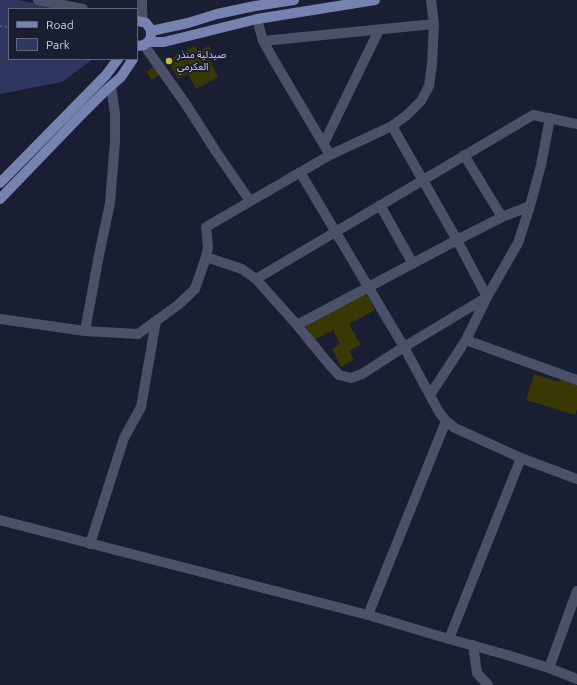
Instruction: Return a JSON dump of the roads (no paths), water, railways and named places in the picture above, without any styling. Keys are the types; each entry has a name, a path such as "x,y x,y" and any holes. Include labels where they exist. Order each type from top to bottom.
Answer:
{"main road":[{"path":"151,31 217,14 294,0"},
{"path":"141,46 164,42 257,19 375,0"},
{"path":"139,21 146,24 151,31 150,39 141,46"},
{"path":"0,183 106,74 117,60"},
{"path":"0,199 79,117 121,77 132,60"}],"street":[{"path":"38,0 78,8"},
{"path":"139,21 142,0"},
{"path":"0,319 85,331 138,334 178,306 195,289 208,247 206,227 330,155 392,126 407,115 421,101 429,86 432,64 434,24 431,0"},
{"path":"257,19 263,41 278,69 330,155"},
{"path":"263,41 434,24"},
{"path":"324,143 379,30"},
{"path":"141,46 187,106 250,201"},
{"path":"85,331 110,203 115,142 115,113 111,86"},
{"path":"256,279 533,115 577,124"},
{"path":"430,395 466,340 487,297 518,243 541,165 550,118"},
{"path":"392,126 457,240 487,297"},
{"path":"464,155 502,217"},
{"path":"300,172 404,347 439,412 446,421 455,428 521,458 577,478"},
{"path":"380,205 412,264"},
{"path":"297,325 502,217 530,206"},
{"path":"206,257 242,269 256,279 339,375 351,378 362,374 487,297"},
{"path":"90,544 124,438 141,407 156,321"},
{"path":"466,340 577,380"},
{"path":"368,615 446,421"},
{"path":"449,639 521,458"},
{"path":"0,520 368,615 550,668 577,679"},
{"path":"550,668 577,591"},
{"path":"473,645 477,673 488,685"}],"place":[{"name":"صيدلية منذر العكرمي","path":"169,61"}]}
